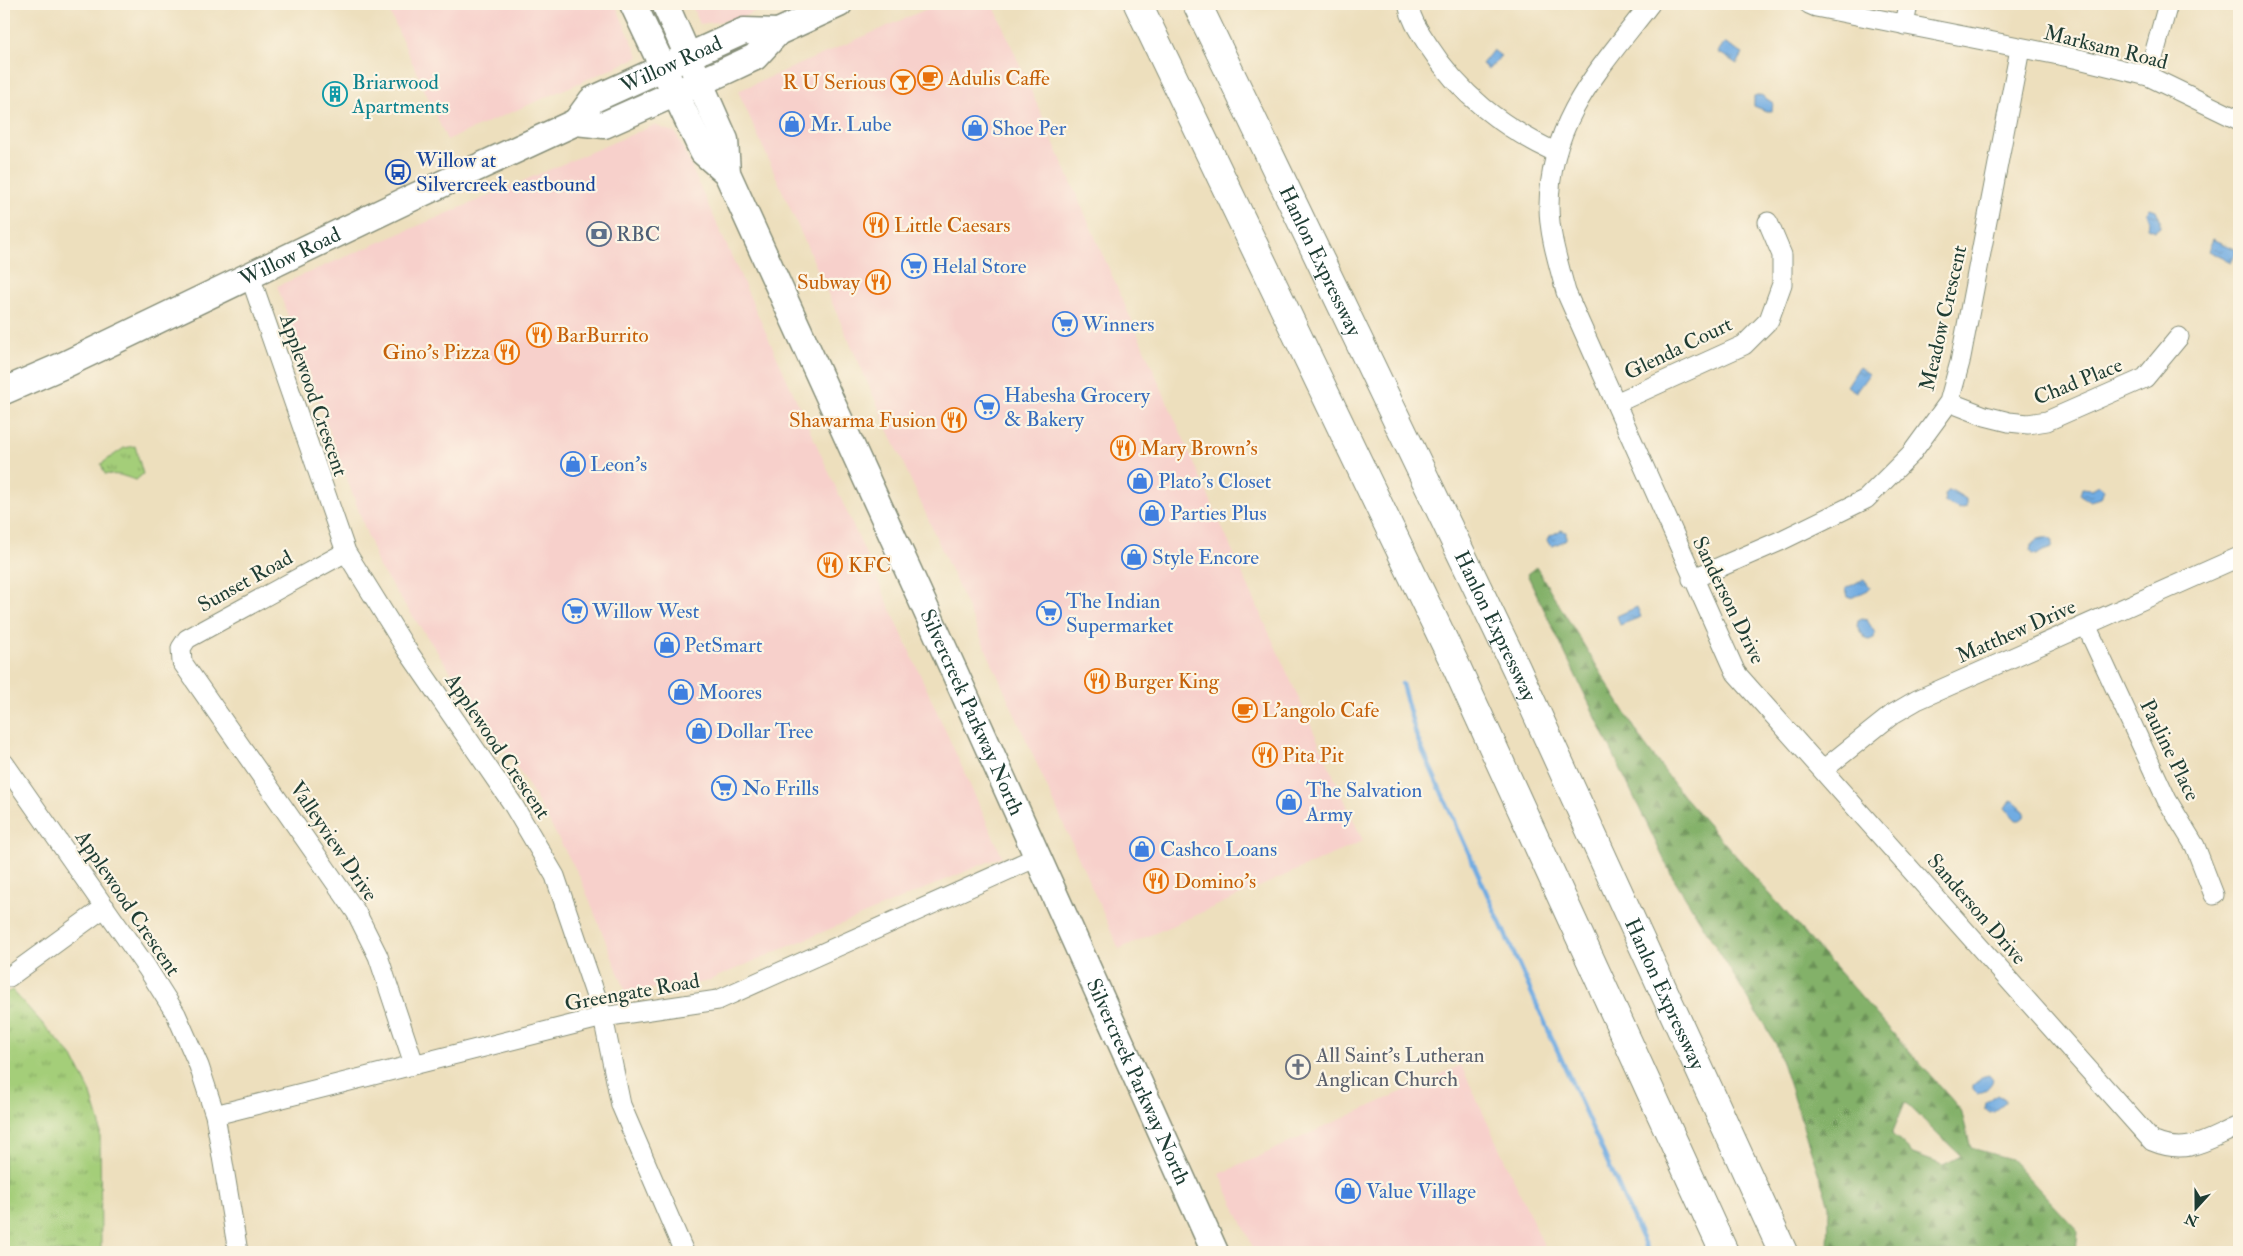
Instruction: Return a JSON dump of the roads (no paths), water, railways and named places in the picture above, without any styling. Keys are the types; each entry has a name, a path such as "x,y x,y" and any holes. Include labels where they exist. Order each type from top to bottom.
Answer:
{"highway":[{"path":"1123,4 1143,38 1166,59"},
{"path":"1138,4 1460,675 1724,1252"},
{"name":"Hanlon Expressway","path":"1197,4 1516,668 1783,1252"}],"main road":[{"name":"Silvercreek Parkway North","path":"633,4 703,152 727,173"},
{"name":"Silvercreek Parkway North","path":"665,4 725,140 727,173 1215,1252"},
{"name":"Willow Road","path":"576,122 604,125 700,83 756,57 778,32 839,4"},
{"name":"Willow Road","path":"4,391 576,122 592,100 744,32 778,32"}],"street":[{"path":"1408,4 1411,18 1439,62 1477,105 1520,136 1555,152"},
{"name":"Sanderson Drive","path":"1650,4 1583,90 1568,118 1555,152 1549,207 1557,258 1566,292 1692,579 1736,673 2152,1142 2168,1148 2188,1148 2239,1126"},
{"name":"Marksam Road","path":"1809,4 2020,49 2079,59 2148,76 2239,120"},
{"path":"1904,25 1908,4"},
{"path":"2148,76 2168,4"},
{"name":"Meadow Crescent","path":"1692,579 1780,541 1866,499 1911,454 1949,402 1960,362 2020,49"},
{"name":"Glenda Court","path":"1616,403 1744,345 1769,320 1782,284 1782,255 1768,222"},
{"name":"Applewood Crescent","path":"250,276 346,552 405,648 512,803 555,876 603,1017 621,1105 684,1252"},
{"name":"Chad Place","path":"1949,402 1985,416 2009,422 2028,424 2047,421 2144,378 2179,337"},
{"name":"Sunset Road","path":"182,662 181,648 187,638 346,552"},
{"name":"Matthew Drive","path":"1824,770 1893,714 1917,700 2239,557"},
{"name":"Pauline Place","path":"2086,625 2167,800 2195,846 2214,895"},
{"name":"Valleyview Drive","path":"182,662 356,912 378,956 414,1064"},
{"name":"Applewood Crescent","path":"4,762 105,907 176,1014 199,1066 215,1115 238,1252"},
{"name":"Greengate Road","path":"215,1115 603,1017 718,1000 1037,857"},
{"path":"9,977 105,907"}],"water":[{"path":"1724,43 1743,54 1737,64 1718,52"},
{"path":"1493,50 1501,56 1488,70 1482,64"},
{"path":"1761,95 1773,103 1772,111 1766,111 1754,106 1754,97"},
{"path":"2150,208 2156,210 2160,219 2160,227 2155,231 2148,228 2149,221 2146,213"},
{"path":"2213,239 2237,250 2231,262 2208,251"},
{"path":"1859,367 1869,374 1856,392 1847,386"},
{"path":"2099,485 2104,489 2101,498 2090,501 2080,495 2082,488 2092,489"},
{"path":"1947,491 1953,491 1966,499 1966,507 1959,509 1945,502 1944,495"},
{"path":"1561,530 1566,532 1566,540 1553,546 1549,544 1548,537"},
{"path":"2042,538 2048,538 2053,541 2052,548 2037,555 2032,554 2030,550 2034,542"},
{"path":"1864,579 1870,587 1868,590 1851,598 1848,597 1846,588"},
{"path":"1637,607 1641,617 1620,625 1617,616"},
{"path":"1862,619 1867,620 1875,633 1874,638 1865,639 1857,626 1858,621"},
{"path":"2010,800 2025,812 2024,817 2020,820 2016,820 2005,808"},
{"path":"1989,1075 1993,1080 1989,1087 1977,1094 1973,1090 1973,1085 1984,1076"},
{"path":"1997,1094 2005,1099 2005,1103 1990,1113 1985,1109 1986,1103"}],"waterway":[{"path":"1402,684 1417,738 1648,1252"}],"place":[{"name":"Adulis Caffe","path":"930,78"},
{"name":"R U Serious","path":"903,82"},
{"name":"Briarwood Apartments","path":"335,94"},
{"name":"Mr. Lube","path":"792,124"},
{"name":"Shoe Per","path":"975,128"},
{"name":"Willow at Silvercreek eastbound","path":"398,172"},
{"name":"Little Caesars","path":"876,225"},
{"name":"RBC","path":"599,234"},
{"name":"Helal Store","path":"914,266"},
{"name":"Subway","path":"878,282"},
{"name":"Winners","path":"1065,324"},
{"name":"BarBurrito","path":"539,335"},
{"name":"Gino's Pizza","path":"507,352"},
{"name":"Habesha Grocery & Bakery","path":"987,407"},
{"name":"Shawarma Fusion","path":"954,420"},
{"name":"Mary Brown's","path":"1123,448"},
{"name":"Leon's","path":"573,464"},
{"name":"Plato's Closet","path":"1140,481"},
{"name":"Parties Plus","path":"1152,513"},
{"name":"Style Encore","path":"1134,557"},
{"name":"KFC","path":"830,565"},
{"name":"Willow West","path":"575,611"},
{"name":"The Indian Supermarket","path":"1049,613"},
{"name":"PetSmart","path":"667,645"},
{"name":"Burger King","path":"1097,681"},
{"name":"Moores","path":"681,692"},
{"name":"L’angolo Cafe","path":"1245,710"},
{"name":"Dollar Tree","path":"699,731"},
{"name":"Pita Pit","path":"1265,755"},
{"name":"No Frills","path":"724,788"},
{"name":"The Salvation Army","path":"1289,802"},
{"name":"Cashco Loans","path":"1142,849"},
{"name":"Domino's","path":"1156,881"},
{"name":"All Saint's Lutheran Anglican Church","path":"1298,1067"},
{"name":"Value Village","path":"1348,1191"}]}
